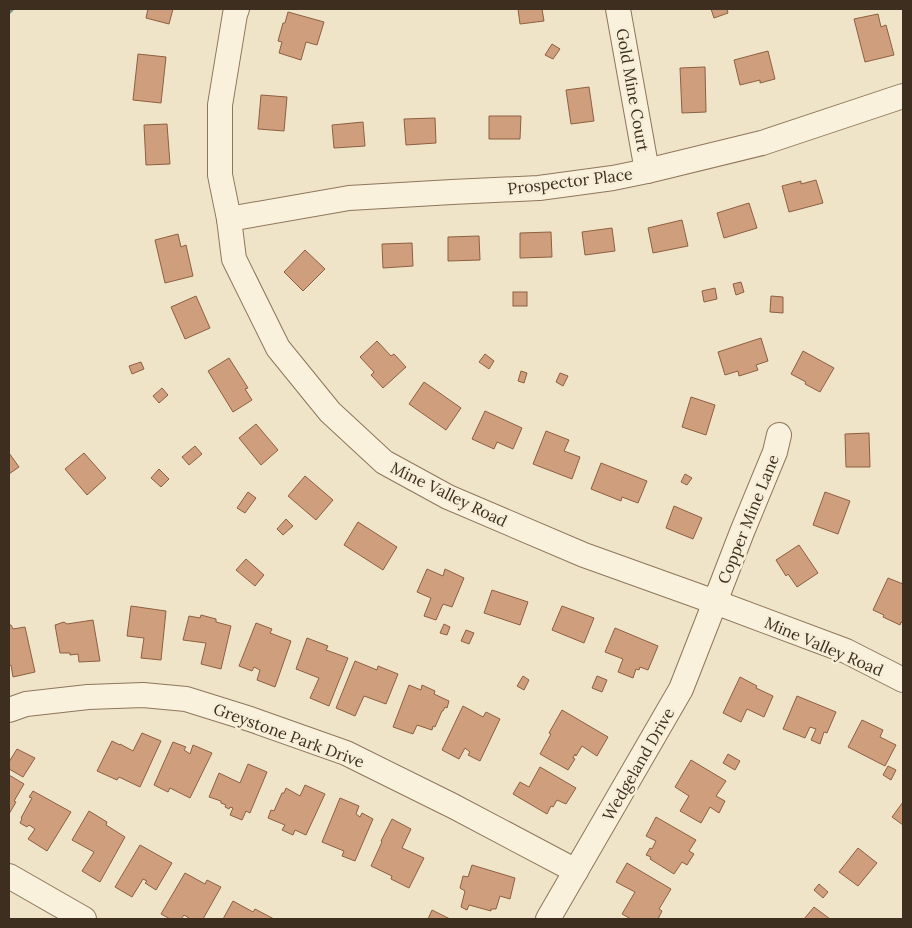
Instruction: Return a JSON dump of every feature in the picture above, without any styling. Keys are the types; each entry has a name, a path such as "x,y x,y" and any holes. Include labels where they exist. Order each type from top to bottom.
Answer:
{"street":[{"name":"Mine Valley Road","path":"237,9 220,105 220,175 229,219 234,259 278,348 330,412 384,462 448,497 584,555 846,651 903,680"},
{"name":"Gold Mine Court","path":"618,9 648,171"},
{"name":"Prospector Place","path":"229,219 349,198 539,188 612,178 762,143 903,96"},
{"name":"Copper Mine Lane","path":"715,602 775,452 779,435"},
{"name":"Wedgeland Drive","path":"548,919 681,689 715,602"},
{"name":"Greystone Park Drive","path":"9,710 26,704 88,698 143,695 186,699 250,718 346,753 576,871"},
{"path":"9,876 84,919"}],"building":[{"path":"148,9 173,9 169,24 146,18"},
{"path":"518,9 542,9 544,21 520,24"},
{"path":"711,9 727,9 728,13 714,18"},
{"path":"288,12 324,22 317,45 306,42 301,60 279,53 282,42 278,41"},
{"path":"878,14 881,27 886,25 894,55 865,62 854,19"},
{"path":"552,44 560,49 553,59 545,55"},
{"path":"768,51 775,79 760,83 760,80 740,85 734,60"},
{"path":"138,54 166,57 161,103 133,100"},
{"path":"705,67 706,112 682,113 680,68"},
{"path":"589,87 594,121 571,124 566,90"},
{"path":"261,95 287,97 284,131 258,129"},
{"path":"489,116 521,116 520,139 489,139"},
{"path":"435,118 436,143 406,145 404,119"},
{"path":"363,122 365,146 334,148 332,125"},
{"path":"167,124 170,164 146,165 144,125"},
{"path":"816,180 823,203 789,212 782,186 801,181 801,184"},
{"path":"749,203 757,228 724,238 717,213"},
{"path":"682,220 688,246 653,253 648,228"},
{"path":"612,228 615,251 585,255 582,232"},
{"path":"551,232 552,257 520,258 520,233"},
{"path":"178,234 181,247 186,245 193,276 165,283 155,240"},
{"path":"479,236 480,260 448,261 448,237"},
{"path":"412,243 413,266 383,268 382,244"},
{"path":"305,250 325,269 303,291 284,272"},
{"path":"741,282 744,292 736,295 733,284"},
{"path":"715,288 717,299 704,302 702,291"},
{"path":"513,292 527,292 527,306 513,306"},
{"path":"196,296 210,328 185,339 171,307"},
{"path":"771,296 783,297 783,313 770,312"},
{"path":"761,338 768,361 756,365 758,370 739,376 738,371 725,375 718,352"},
{"path":"377,341 391,356 394,354 406,367 383,388 371,375 374,372 360,357"},
{"path":"803,351 834,368 820,392 791,374"},
{"path":"485,354 494,361 489,369 479,362"},
{"path":"229,358 248,388 245,389 252,400 233,412 208,371"},
{"path":"141,362 144,369 132,374 129,366"},
{"path":"521,371 527,373 524,383 518,381"},
{"path":"560,373 568,376 563,386 556,382"},
{"path":"424,382 461,408 446,430 409,404"},
{"path":"162,388 168,395 159,403 153,396"},
{"path":"691,397 715,405 706,435 682,427"},
{"path":"485,411 522,428 513,449 497,442 494,449 472,439"},
{"path":"256,424 278,450 261,465 239,438"},
{"path":"546,431 569,440 564,451 580,457 572,479 533,464"},
{"path":"869,433 870,467 846,467 845,434"},
{"path":"195,446 202,454 189,465 182,457"},
{"path":"9,453 19,467 9,474"},
{"path":"84,453 106,478 87,495 65,469"},
{"path":"601,463 647,481 638,503 622,497 621,501 591,489"},
{"path":"159,469 169,479 161,487 151,478"},
{"path":"685,474 692,478 687,485 681,482"},
{"path":"305,476 333,500 316,520 288,496"},
{"path":"248,492 256,498 245,513 237,508"},
{"path":"825,492 850,501 838,534 813,525"},
{"path":"674,506 702,518 693,539 666,528"},
{"path":"286,519 293,526 283,535 277,529"},
{"path":"358,522 397,547 383,570 344,545"},
{"path":"799,545 818,573 797,587 788,574 786,576 776,560"},
{"path":"246,559 264,575 255,586 236,570"},
{"path":"427,569 443,576 445,569 464,578 452,607 443,604 436,620 424,616 431,598 417,592"},
{"path":"888,578 903,584 903,623 901,622 900,625 873,610"},
{"path":"492,590 528,602 520,625 484,613"},
{"path":"131,606 166,611 161,660 141,658 144,638 127,636"},
{"path":"562,606 594,618 584,643 552,630"},
{"path":"201,615 231,626 221,669 201,664 206,643 183,640 189,616 200,618"},
{"path":"93,620 100,661 79,662 78,654 60,653 55,625 64,622 67,624"},
{"path":"256,623 272,629 270,633 291,641 275,687 257,680 260,670 254,667 252,671 239,666"},
{"path":"444,624 450,627 447,635 440,633"},
{"path":"9,625 13,629 25,627 35,672 13,677 11,665 9,666"},
{"path":"615,628 658,646 648,670 640,667 639,670 636,669 633,678 618,672 623,659 605,652"},
{"path":"466,630 474,633 469,644 461,641"},
{"path":"307,638 328,646 326,650 348,658 329,706 310,698 319,678 296,669"},
{"path":"355,661 377,670 378,666 398,674 386,704 364,696 355,716 336,708"},
{"path":"523,676 529,680 524,690 517,686"},
{"path":"597,676 607,680 602,692 592,688"},
{"path":"740,677 757,686 756,688 773,696 764,717 747,709 741,722 723,713"},
{"path":"409,685 421,690 422,685 435,691 434,694 449,701 447,708 445,707 442,711 432,730 417,725 413,734 393,727"},
{"path":"797,696 836,712 827,733 824,732 820,744 811,740 816,729 810,727 805,738 783,729"},
{"path":"463,706 483,717 486,712 500,719 480,761 468,755 470,752 465,748 459,759 442,750"},
{"path":"562,710 608,737 597,756 582,746 576,756 575,754 573,758 575,759 568,770 540,754"},
{"path":"862,720 883,730 880,737 896,745 885,766 848,747"},
{"path":"142,733 161,741 140,787 119,777 117,780 97,771 112,741 133,751"},
{"path":"173,742 186,747 184,750 190,754 193,745 212,753 190,798 170,788 168,792 154,785"},
{"path":"17,749 35,758 23,777 9,769 9,762"},
{"path":"728,754 740,761 735,770 723,763"},
{"path":"691,760 726,781 716,796 725,801 719,813 710,807 701,823 680,811 689,796 675,787"},
{"path":"248,764 267,772 250,813 246,811 242,820 230,815 233,808 230,807 229,809 221,801 209,797 219,773 240,783"},
{"path":"888,766 896,770 891,780 883,775"},
{"path":"540,767 576,788 566,804 557,800 547,814 513,794 520,782 529,787"},
{"path":"9,775 24,784 9,814"},
{"path":"305,785 325,794 306,835 295,830 293,835 282,830 285,825 268,818 271,810 274,811 286,788 300,796"},
{"path":"33,791 71,812 47,851 28,839 35,829 20,823 32,798 29,797"},
{"path":"340,798 359,806 356,814 360,817 362,813 373,819 355,861 342,856 344,851 322,842"},
{"path":"903,802 903,825 892,817"},
{"path":"89,811 107,822 106,825 125,837 100,882 82,871 94,852 72,840"},
{"path":"656,817 696,840 689,851 694,854 687,865 682,862 674,874 646,855 656,841 646,836"},
{"path":"392,819 411,829 402,848 424,858 409,888 391,879 392,876 371,866"},
{"path":"140,845 172,863 156,890 145,883 147,881 143,879 132,897 115,887"},
{"path":"858,848 877,863 858,886 839,872"},
{"path":"627,863 671,889 659,909 662,911 658,919 631,919 622,914 635,892 616,882"},
{"path":"472,865 515,878 510,899 500,896 496,909 491,909 491,911 469,905 467,910 461,907 465,891 460,888 463,876 468,877"},
{"path":"185,873 205,884 207,880 221,887 203,919 188,919 184,915 181,919 170,919 161,914"},
{"path":"819,884 828,892 823,898 814,890"},
{"path":"233,901 253,912 255,909 274,919 223,919"},
{"path":"814,907 830,919 804,919"},
{"path":"432,910 450,919 428,919"}]}
